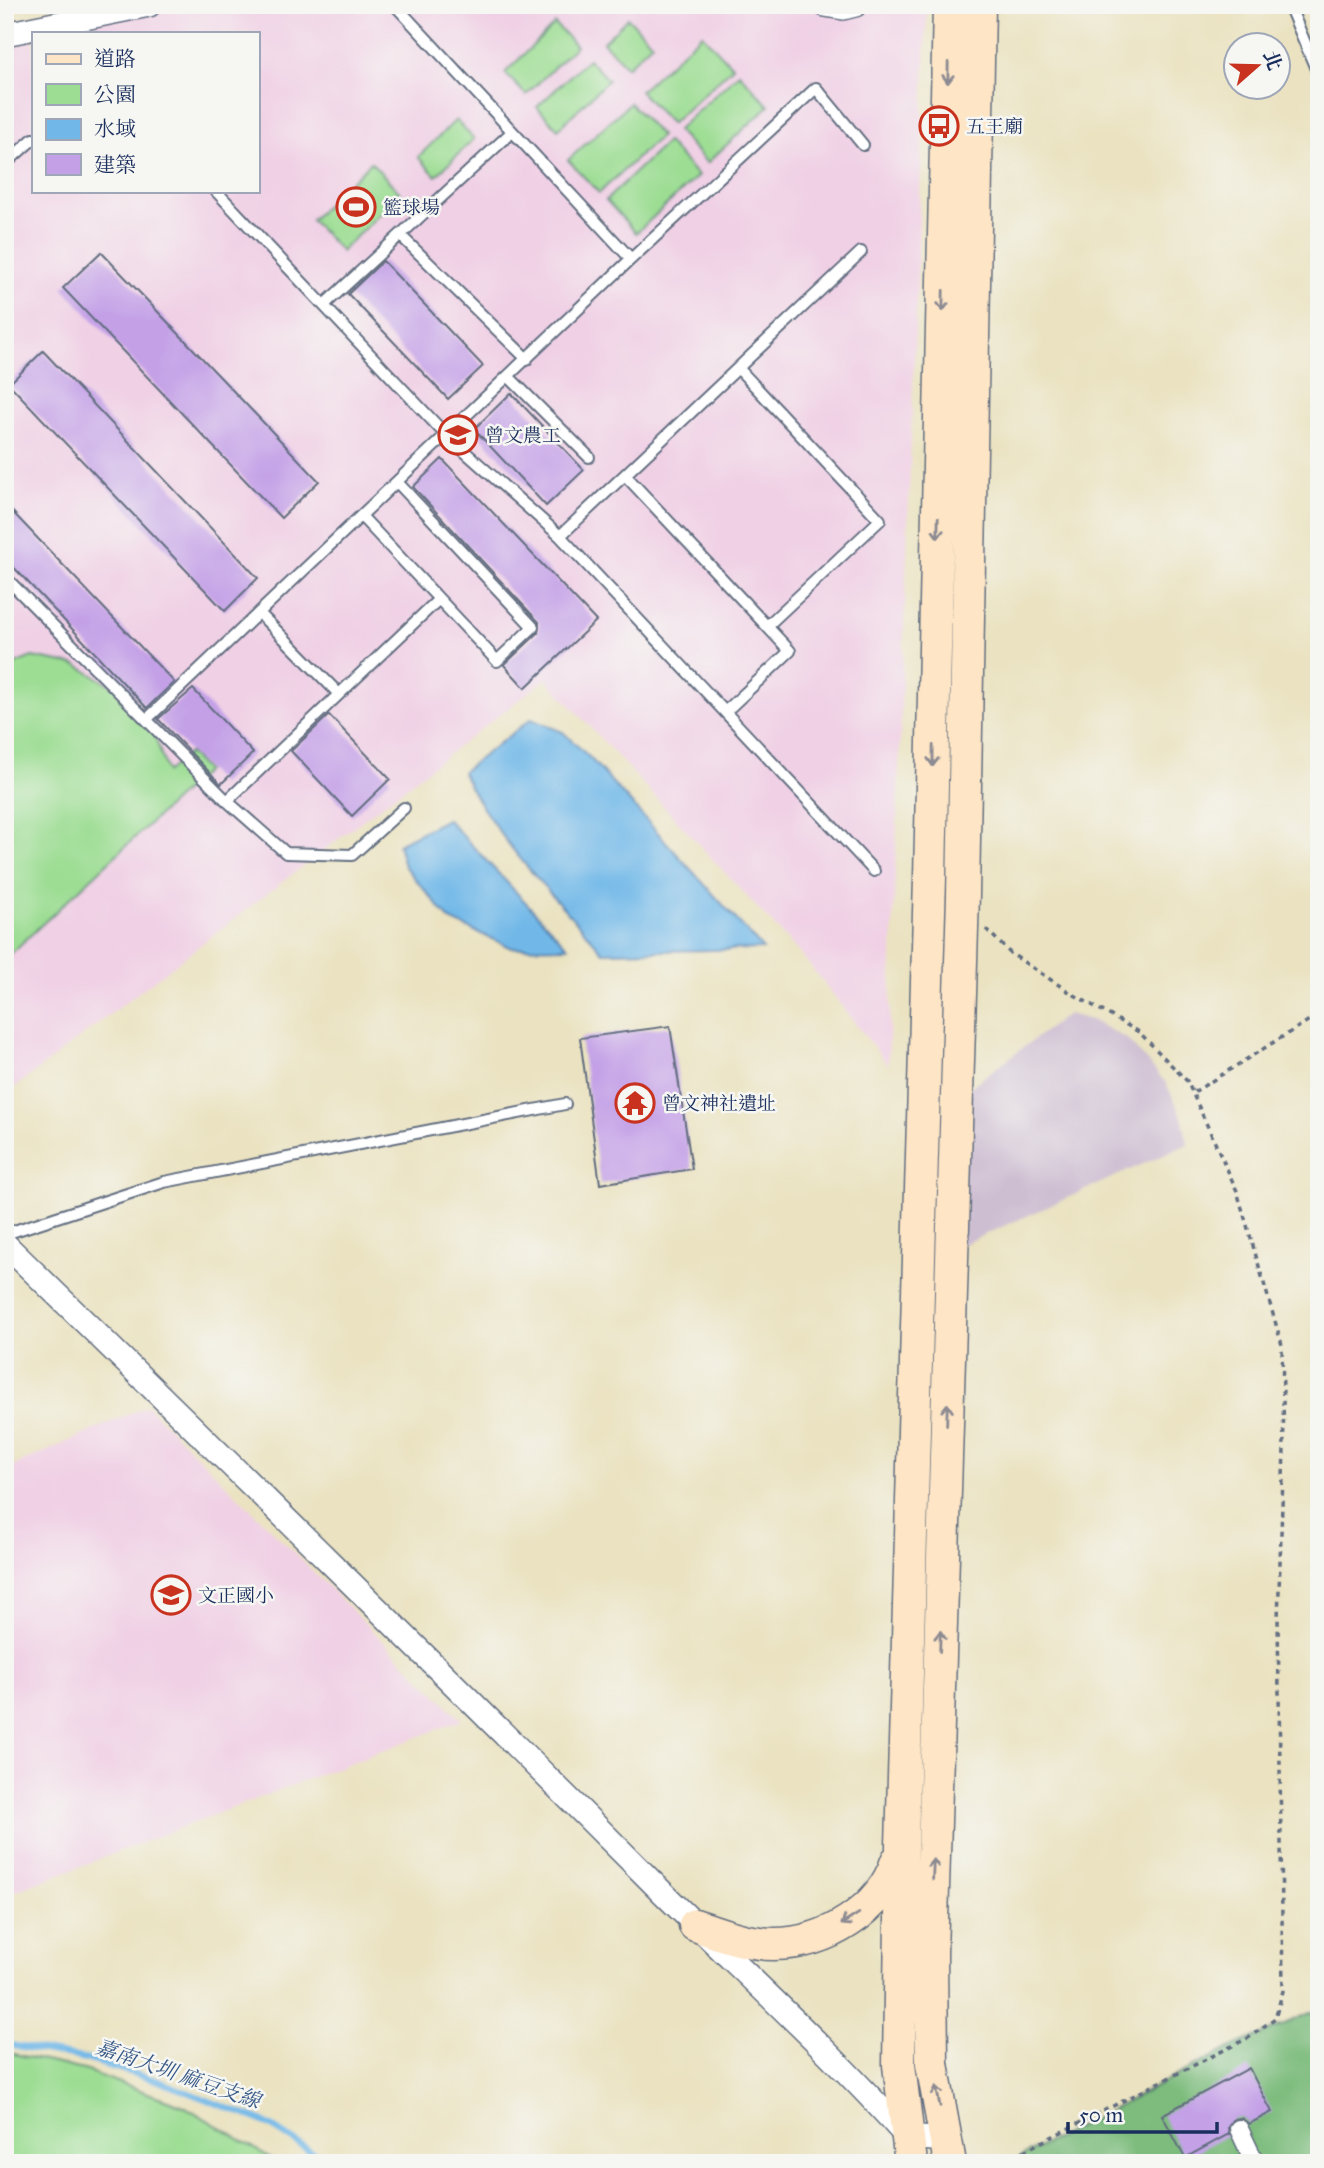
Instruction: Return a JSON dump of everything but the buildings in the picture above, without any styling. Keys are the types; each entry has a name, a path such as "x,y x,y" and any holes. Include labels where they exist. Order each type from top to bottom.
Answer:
{"main road":[{"path":"909,2150 899,2065 902,1846 930,892 949,5"},
{"path":"948,2152 932,2064 931,1954 963,895 979,5"},
{"path":"695,1925 740,1940 776,1944 814,1938 852,1919 879,1898 891,1881 902,1846"}],"street":[{"path":"5,34 71,28 149,5"},
{"path":"825,5 843,8 855,5"},
{"path":"5,1244 506,1735 695,1925 858,2081 909,2150 948,2152"},
{"path":"1239,2129 1255,2163"}],"lane":[{"path":"395,5 631,258"},
{"path":"1289,5 1319,76"},
{"path":"147,719 631,258 816,88 863,145"},
{"path":"324,305 512,132"},
{"path":"5,164 32,140"},
{"path":"217,192 446,435 560,536 874,871"},
{"path":"400,235 527,359"},
{"path":"560,536 861,251"},
{"path":"738,368 880,520 767,626"},
{"path":"508,376 589,457"},
{"path":"625,474 790,651 725,712"},
{"path":"361,516 497,661 533,626 397,482"},
{"path":"5,577 228,801 286,853 352,855 404,808"},
{"path":"5,595 14,586"},
{"path":"228,801 439,599"},
{"path":"259,612 339,694"},
{"path":"5,1234 164,1182 565,1104"}],"path":[{"path":"984,927 1010,953 1071,993 1139,1032 1188,1081 1237,1191 1282,1345 1283,1449 1278,1619 1283,1992 1275,2018 1250,2037 1000,2163"},
{"path":"1194,1092 1319,1014"}],"shaded area":[{"name":"曾文農工","path":"166,5 927,5 888,1065 804,958 546,679 5,1095 5,39 32,33 32,192 259,192 259,32 38,32"},
{"path":"1068,1014 1091,1020 1127,1039 1166,1083 1182,1117 1188,1144 948,1251 953,1100"},
{"name":"文正國小","path":"147,1406 462,1720 5,1895 5,1470"}],"green space":[{"path":"628,18 652,43 627,67 603,42"},
{"path":"555,24 576,46 526,95 505,73"},
{"path":"702,34 733,67 671,124 640,91"},
{"path":"588,59 608,80 558,129 537,107"},
{"path":"739,73 769,106 707,163 677,130"},
{"path":"630,103 661,136 599,193 568,160"},
{"path":"456,120 474,139 436,176 418,157"},
{"path":"667,142 698,176 636,233 606,200"},
{"name":"籃球場","path":"371,162 401,194 341,251 311,220"},
{"path":"32,657 76,665 126,694 153,730 167,772 189,753 206,771 5,959 5,668"},
{"path":"1319,2009 1319,2163 1009,2163 1232,2047"},
{"path":"5,2052 84,2070 184,2106 279,2163 5,2163"}],"water":[{"path":"531,719 563,732 590,758 763,949 603,952 509,844 462,772"},
{"path":"447,819 568,947 512,948 450,920 404,866 398,844"}],"waterway":[{"name":"嘉南大圳 麻豆支線","path":"5,2044 82,2058 156,2080 264,2122 329,2163"}],"place":[{"name":"五王廟","path":"939,126"},
{"name":"籃球場","path":"356,207"},
{"name":"曾文農工","path":"458,435"},
{"name":"曾文神社遺址","path":"635,1103"},
{"name":"文正國小","path":"171,1595"}]}
